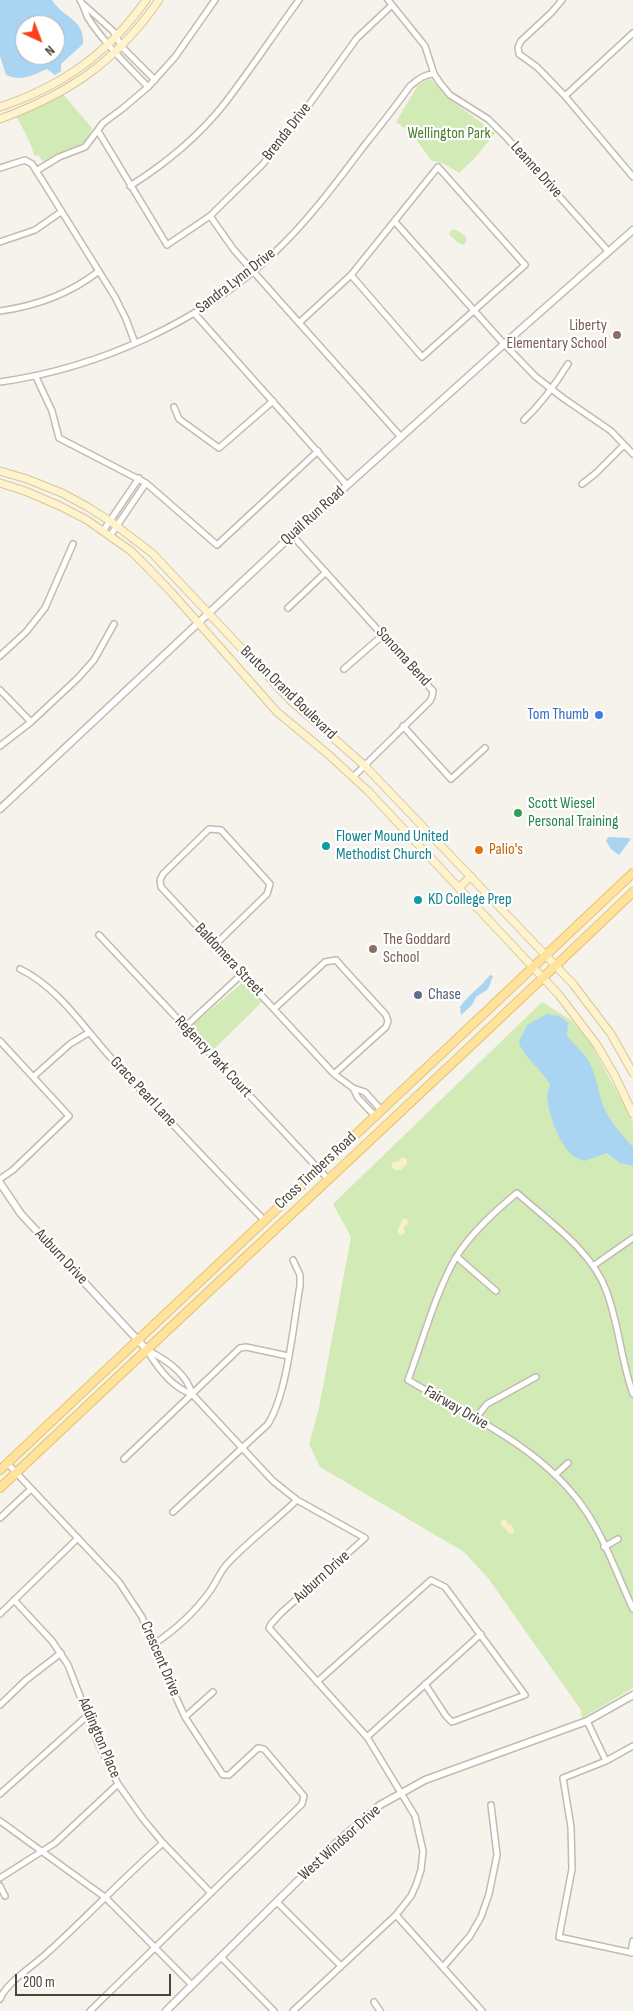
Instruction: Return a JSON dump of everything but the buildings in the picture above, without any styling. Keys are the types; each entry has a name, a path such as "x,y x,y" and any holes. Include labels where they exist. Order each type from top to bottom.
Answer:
{"main road":[{"path":"0,107 52,86 79,69 118,37 146,0"},
{"path":"0,119 75,84 122,47 159,0"},
{"name":"Bruton Orand Boulevard","path":"0,471 62,493 110,521 152,553 289,699 364,765 547,956 596,1013 632,1069"},
{"name":"Bruton Orand Boulevard","path":"0,483 26,491 60,506 103,531 131,551 277,712 352,777 543,978 594,1040 615,1076 633,1114"},
{"name":"Cross Timbers Road","path":"0,1470 318,1168 547,956 633,873"},
{"path":"459,888 472,876"},
{"name":"Cross Timbers Road","path":"0,1488 633,892"}],"street":[{"path":"36,171 59,157 85,147 103,123 148,87 179,52 215,0"},
{"path":"98,131 130,186 164,162 200,130 224,104 299,0"},
{"name":"Leanne Drive","path":"388,0 425,46 434,74 450,94 488,119 609,252"},
{"path":"562,0 521,41 518,47 519,54 537,67 565,96 633,177"},
{"path":"82,2 118,37 122,47 155,80"},
{"path":"82,2 87,16 108,45 148,87"},
{"name":"Brenda Drive","path":"130,186 167,246 210,216 262,165 290,132 358,38 392,5"},
{"path":"565,96 633,33"},
{"name":"Sandra Lynn Drive","path":"0,382 36,377 92,361 135,343 194,313 254,270 275,252 333,188 410,86 423,76 434,74"},
{"path":"0,168 25,160 32,164 99,271 126,318 135,343"},
{"path":"300,322 351,275 438,167 525,265 422,357 351,275"},
{"path":"0,242 35,230 61,212"},
{"path":"210,216 234,250 254,270 401,437"},
{"path":"395,222 536,377 611,431 633,454"},
{"name":"Quail Run Road","path":"0,809 292,534 633,230"},
{"path":"0,311 39,302 66,292 99,271"},
{"path":"194,313 347,485"},
{"path":"524,420 540,406 568,364"},
{"path":"36,377 52,411 58,438 139,478 216,546 318,451"},
{"path":"174,408 179,419 219,448 273,401"},
{"path":"582,484 595,474 624,445"},
{"path":"103,531 139,478"},
{"path":"110,536 146,483"},
{"name":"Sonoma Bend","path":"292,534 432,691 430,701 352,777"},
{"path":"0,656 26,632 45,608 73,544"},
{"path":"288,608 326,572"},
{"path":"0,746 31,722 78,678 94,660 114,624"},
{"path":"344,669 383,635"},
{"path":"0,690 31,722"},
{"path":"403,726 451,779 485,748"},
{"name":"Baldomera Street","path":"214,945 267,894 270,884 221,830 209,829 163,874 160,880 161,887 214,945 275,1008 334,1074 354,1088 365,1092 378,1113"},
{"name":"Regency Park Court","path":"99,935 328,1179"},
{"path":"275,1008 326,962 336,960 386,1015 388,1021 386,1027 334,1074"},
{"name":"Grace Pearl Lane","path":"20,969 33,976 54,993 76,1016 88,1033 264,1220"},
{"path":"186,1027 242,974"},
{"path":"33,1077 70,1044 88,1033"},
{"path":"0,1041 69,1116 13,1170 0,1179"},
{"name":"Baldomera Street","path":"354,1088 358,1098 378,1113"},
{"name":"Auburn Drive","path":"0,1183 21,1214 147,1350 155,1363 181,1391 192,1394"},
{"name":"Fairway Drive","path":"593,1266 579,1248 517,1193 478,1228 457,1257 444,1281 408,1380 520,1446 555,1475 583,1507 604,1546 633,1609"},
{"path":"633,1238 593,1266 606,1290 633,1394"},
{"path":"457,1257 496,1291"},
{"path":"172,1512 268,1424 275,1412 288,1356 300,1280 300,1275 293,1260"},
{"path":"124,1459 240,1348 246,1347 288,1356"},
{"name":"Auburn Drive","path":"147,1350 163,1357 189,1384 192,1394 273,1481 297,1500 365,1538 281,1614 269,1628 367,1737 415,1816 423,1851 421,1870 411,1896 396,1915 293,2011"},
{"path":"475,1419 487,1404 536,1377"},
{"name":"Crescent Drive","path":"7,1463 131,1597 142,1617 185,1717 223,1775 228,1775 258,1748 264,1749 301,1790 304,1796 304,1800 298,1808 212,1892"},
{"path":"555,1475 568,1463"},
{"path":"0,1518 31,1489"},
{"path":"154,1644 184,1620 199,1604 211,1590 218,1575 228,1562 297,1500"},
{"path":"0,1614 78,1538"},
{"path":"604,1546 618,1539"},
{"path":"317,1682 431,1580 445,1587 482,1634 525,1695 452,1722 425,1684"},
{"name":"Addington Place","path":"14,1600 61,1653 76,1682 87,1716 118,1784 163,1843 212,1892"},
{"path":"367,1737 482,1634"},
{"path":"0,1705 26,1680 61,1653"},
{"path":"185,1717 213,1692"},
{"name":"West Windsor Drive","path":"166,2011 359,1822 380,1805 401,1792 449,1770 587,1722 633,1695"},
{"path":"0,1794 87,1716"},
{"path":"587,1722 606,1761"},
{"path":"633,1746 606,1761 563,1778 571,1827 572,1869 560,1937 632,1953 633,1941"},
{"path":"0,1878 43,1852 75,1826 118,1784"},
{"path":"443,1967 470,1936 481,1917 489,1894 497,1855 491,1805"},
{"path":"0,1821 106,1898 192,1985"},
{"path":"0,1999 4,1990 32,1967 106,1898 136,1866 163,1843"},
{"path":"0,1886 5,1896"},
{"path":"90,2011 212,1892"},
{"path":"277,1902 341,1966"},
{"path":"396,1915 482,2011"},
{"path":"221,1957 274,2011"},
{"path":"374,2002 380,2011"}],"green space":[{"name":"Wellington Park","path":"430,78 448,98 495,133 475,158 459,173 444,164 431,160 412,134 396,122 418,85"},
{"path":"63,94 92,128 87,142 43,162 39,156 34,155 17,117"},
{"path":"452,229 459,232 467,240 464,245 458,243 449,234"},
{"path":"243,982 262,1002 212,1051 193,1029 194,1024"},
{"path":"542,1002 571,1020 589,1040 633,1122 633,1688 582,1718 581,1710 488,1578 464,1552 320,1467 309,1444 319,1408 351,1237 333,1204"}],"sand":[{"path":"402,1157 407,1159 407,1164 401,1170 395,1170 392,1167 392,1163 399,1161"},
{"path":"403,1219 407,1219 408,1223 404,1227 405,1233 400,1236 397,1231"},
{"path":"502,1520 506,1520 507,1524 511,1525 515,1533 510,1534 500,1523"}],"water":[{"path":"0,0 52,0 81,29 83,44 65,60 65,15 15,15 15,65 61,65 61,71 55,75 47,69 22,78 6,75 0,56"},
{"path":"608,837 631,839 619,855 611,849 606,841"},
{"path":"490,975 493,976 488,989 476,997 472,1005 461,1015 460,1007"},
{"path":"547,1014 560,1016 568,1023 567,1036 589,1062 602,1103 608,1115 633,1147 633,1166 620,1163 607,1153 584,1161 572,1154 561,1141 554,1126 548,1103 547,1095 550,1085 543,1074 524,1053 519,1042 527,1025"}],"place":[{"name":"Liberty Elementary School","path":"617,335"},
{"name":"Tom Thumb","path":"599,715"},
{"name":"Scott Wiesel Personal Training","path":"518,813"},
{"name":"Flower Mound United Methodist Church","path":"326,846"},
{"name":"Palio's","path":"479,850"},
{"name":"KD College Prep","path":"418,900"},
{"name":"The Goddard School","path":"373,949"},
{"name":"Chase","path":"418,995"}]}
